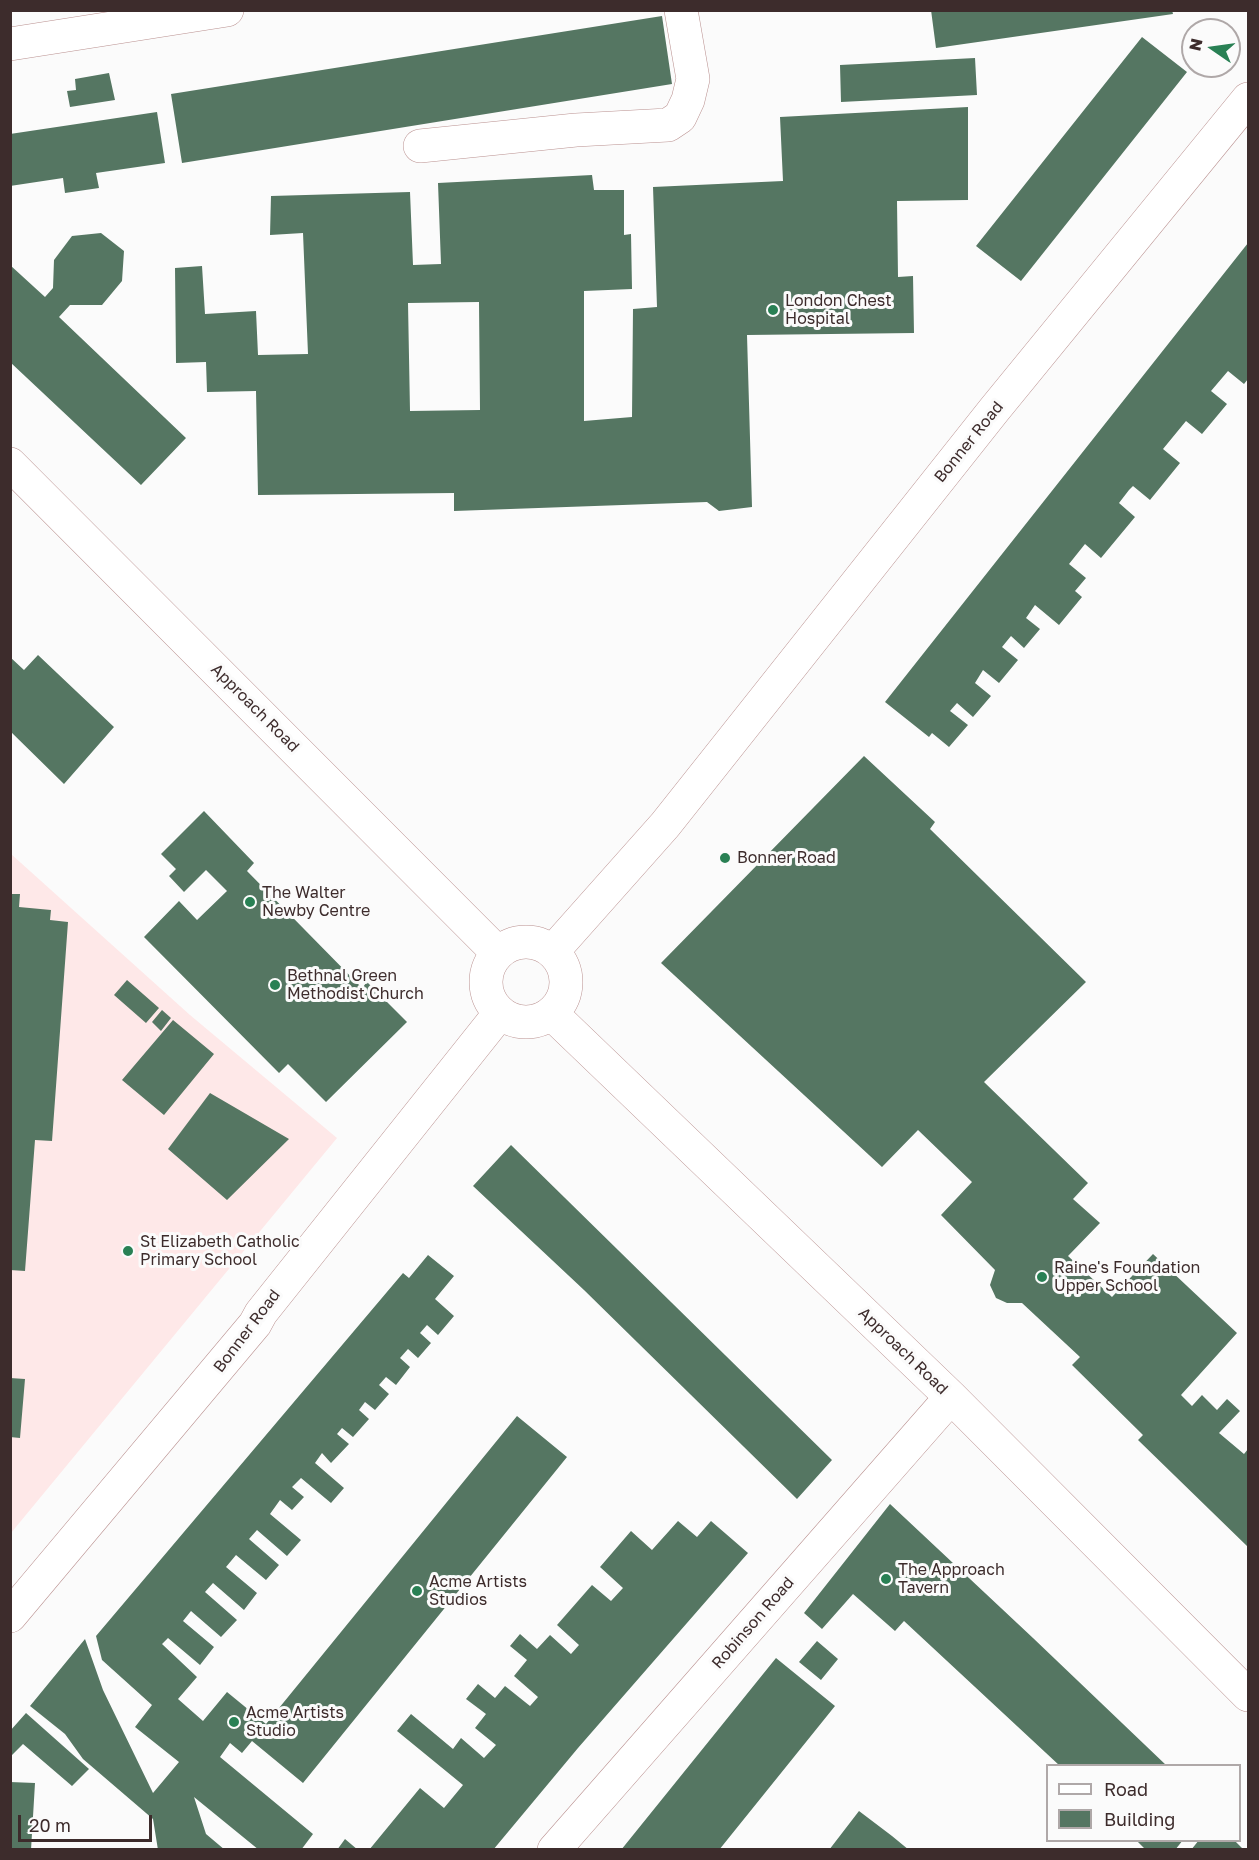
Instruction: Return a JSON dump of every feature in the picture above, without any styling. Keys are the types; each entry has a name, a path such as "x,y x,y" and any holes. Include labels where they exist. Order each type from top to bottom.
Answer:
{"street":[{"path":"10,44 226,10"},
{"path":"420,146 576,130 668,125 680,117 688,100 693,79 681,10"},
{"name":"Bonner Road","path":"553,951 665,825 994,410 1248,99"},
{"name":"Approach Road","path":"10,464 498,953"},
{"path":"521,942 537,943 553,951 565,970 566,985 562,1001 551,1013 530,1023 519,1022 500,1013 490,1000 486,987 489,967 498,953 521,942"},
{"name":"Bonner Road","path":"10,1616 231,1354 261,1313 500,1013"},
{"name":"Approach Road","path":"551,1013 951,1397 1248,1695"},
{"name":"Robinson Road","path":"554,1850 951,1397"}],"shaded area":[{"name":"St Elizabeth Catholic Primary School","path":"11,854 190,1015 337,1138 11,1533"}],"building":[{"path":"931,10 1172,10 1173,14 936,48"},
{"path":"662,16 672,84 182,163 171,94"},
{"path":"1142,37 1181,67 1182,78 1021,281 976,246"},
{"path":"975,58 977,95 841,102 840,65"},
{"path":"109,73 115,100 70,107 67,91 76,90 75,79"},
{"name":"London Chest Hospital","path":"968,107 968,200 897,201 898,277 913,276 914,333 747,335 752,507 719,511 707,502 454,511 454,493 258,495 256,391 207,392 206,362 176,363 175,268 202,266 205,314 256,311 258,355 308,354 303,233 270,235 271,196 410,192 413,265 441,264 438,183 592,175 594,190 624,190 624,235 631,234 632,289 584,291 584,421 632,417 633,309 657,307 653,187 783,181 780,117","holes":["479,302 480,410 410,411 408,303"]},
{"path":"157,112 165,163 96,173 99,188 65,193 63,178 10,186 10,134"},
{"path":"101,233 124,251 122,281 102,305 70,305 59,317 186,438 141,485 10,362 10,265 45,297 53,288 54,260 72,236"},
{"path":"1248,243 1248,379 1244,384 1228,371 1211,391 1227,404 1202,434 1186,421 1163,449 1180,463 1150,500 1133,486 1119,503 1135,517 1101,558 1085,544 1069,564 1086,578 1075,591 1082,597 1059,625 1035,605 1026,618 1040,629 1024,648 1011,636 1002,647 1018,660 999,683 983,670 975,683 991,696 973,717 957,703 950,711 968,725 949,747 932,733 929,737 885,702"},
{"path":"38,655 114,727 64,784 10,731 10,657 24,670"},
{"path":"864,756 935,822 930,829 1086,982 984,1082 1088,1183 1073,1199 1100,1223 1068,1256 1112,1297 1153,1254 1237,1333 1181,1395 1192,1406 1202,1395 1217,1410 1227,1399 1240,1411 1219,1433 1244,1454 1248,1449 1248,1547 1138,1440 1143,1435 1072,1365 1080,1357 1022,1303 1007,1303 996,1298 990,1285 995,1270 941,1215 972,1182 918,1130 882,1167 661,963"},
{"name":"Bethnal Green Methodist Church","path":"204,811 254,863 247,871 362,988 367,982 407,1022 326,1102 288,1064 279,1073 144,937 179,901 197,920 227,891 206,870 184,892 169,876 176,869 161,854"},
{"path":"10,894 20,894 19,907 51,910 50,920 68,922 52,1141 35,1140 25,1271 10,1270"},
{"path":"127,980 159,1008 146,1023 114,995"},
{"path":"162,1010 171,1018 161,1031 152,1022"},
{"path":"173,1020 214,1054 164,1115 122,1080"},
{"path":"210,1093 289,1139 227,1200 168,1149"},
{"path":"511,1145 832,1460 797,1499 584,1290 473,1186"},
{"path":"428,1255 454,1276 435,1299 454,1316 438,1335 427,1325 420,1333 431,1343 418,1358 408,1349 400,1358 410,1367 396,1385 386,1377 379,1385 389,1394 375,1410 365,1402 359,1410 369,1419 353,1437 342,1428 337,1434 349,1444 331,1463 322,1453 315,1463 344,1488 331,1503 301,1478 292,1487 304,1497 292,1510 280,1500 270,1514 301,1540 287,1556 257,1530 249,1539 279,1565 266,1580 236,1555 226,1567 257,1593 244,1610 213,1583 205,1592 237,1620 221,1637 191,1611 183,1621 214,1647 200,1665 168,1638 162,1644 197,1677 178,1699 203,1721 227,1692 266,1724 517,1416 567,1457 303,1783 252,1741 242,1753 230,1743 220,1757 313,1834 301,1850 259,1850 194,1797 206,1834 225,1850 158,1850 153,1819 83,1759 65,1734 30,1706 85,1639 103,1690 153,1793 179,1762 135,1727 152,1705 102,1660 96,1636 403,1273 409,1278"},
{"path":"10,1378 25,1379 20,1438 10,1437"},
{"path":"890,1504 1165,1764 1058,1764 904,1621 895,1631 853,1594 822,1629 804,1613"},
{"path":"678,1521 697,1537 711,1521 748,1553 578,1748 493,1850 369,1850 420,1788 444,1808 463,1785 397,1731 411,1714 453,1749 461,1738 484,1758 496,1745 475,1728 486,1714 466,1699 478,1684 495,1698 505,1686 530,1706 538,1697 514,1676 527,1660 510,1646 520,1634 537,1649 550,1635 571,1654 579,1645 557,1625 592,1585 611,1601 623,1588 600,1567 631,1531 652,1550"},
{"path":"817,1641 838,1659 821,1680 799,1662"},
{"path":"776,1658 835,1706 719,1850 621,1850"},
{"path":"26,1713 89,1769 72,1786 23,1744 10,1757 10,1731"},
{"path":"10,1782 35,1783 31,1850 10,1850"},
{"path":"859,1811 892,1836 909,1850 829,1850"},
{"path":"345,1839 358,1850 337,1850"},
{"path":"1138,1842 1181,1842 1175,1850 1146,1850"},
{"path":"1197,1842 1236,1842 1244,1850 1191,1850"}],"place":[{"name":"London Chest Hospital","path":"773,310"},
{"name":"Bonner Road","path":"725,858"},
{"name":"The Walter Newby Centre","path":"250,902"},
{"name":"Bethnal Green Methodist Church","path":"275,985"},
{"name":"St Elizabeth Catholic Primary School","path":"128,1251"},
{"name":"Raine's Foundation Upper School","path":"1042,1277"},
{"name":"The Approach Tavern","path":"886,1579"},
{"name":"Acme Artists Studios","path":"417,1591"},
{"name":"Acme Artists Studio","path":"234,1722"}]}
